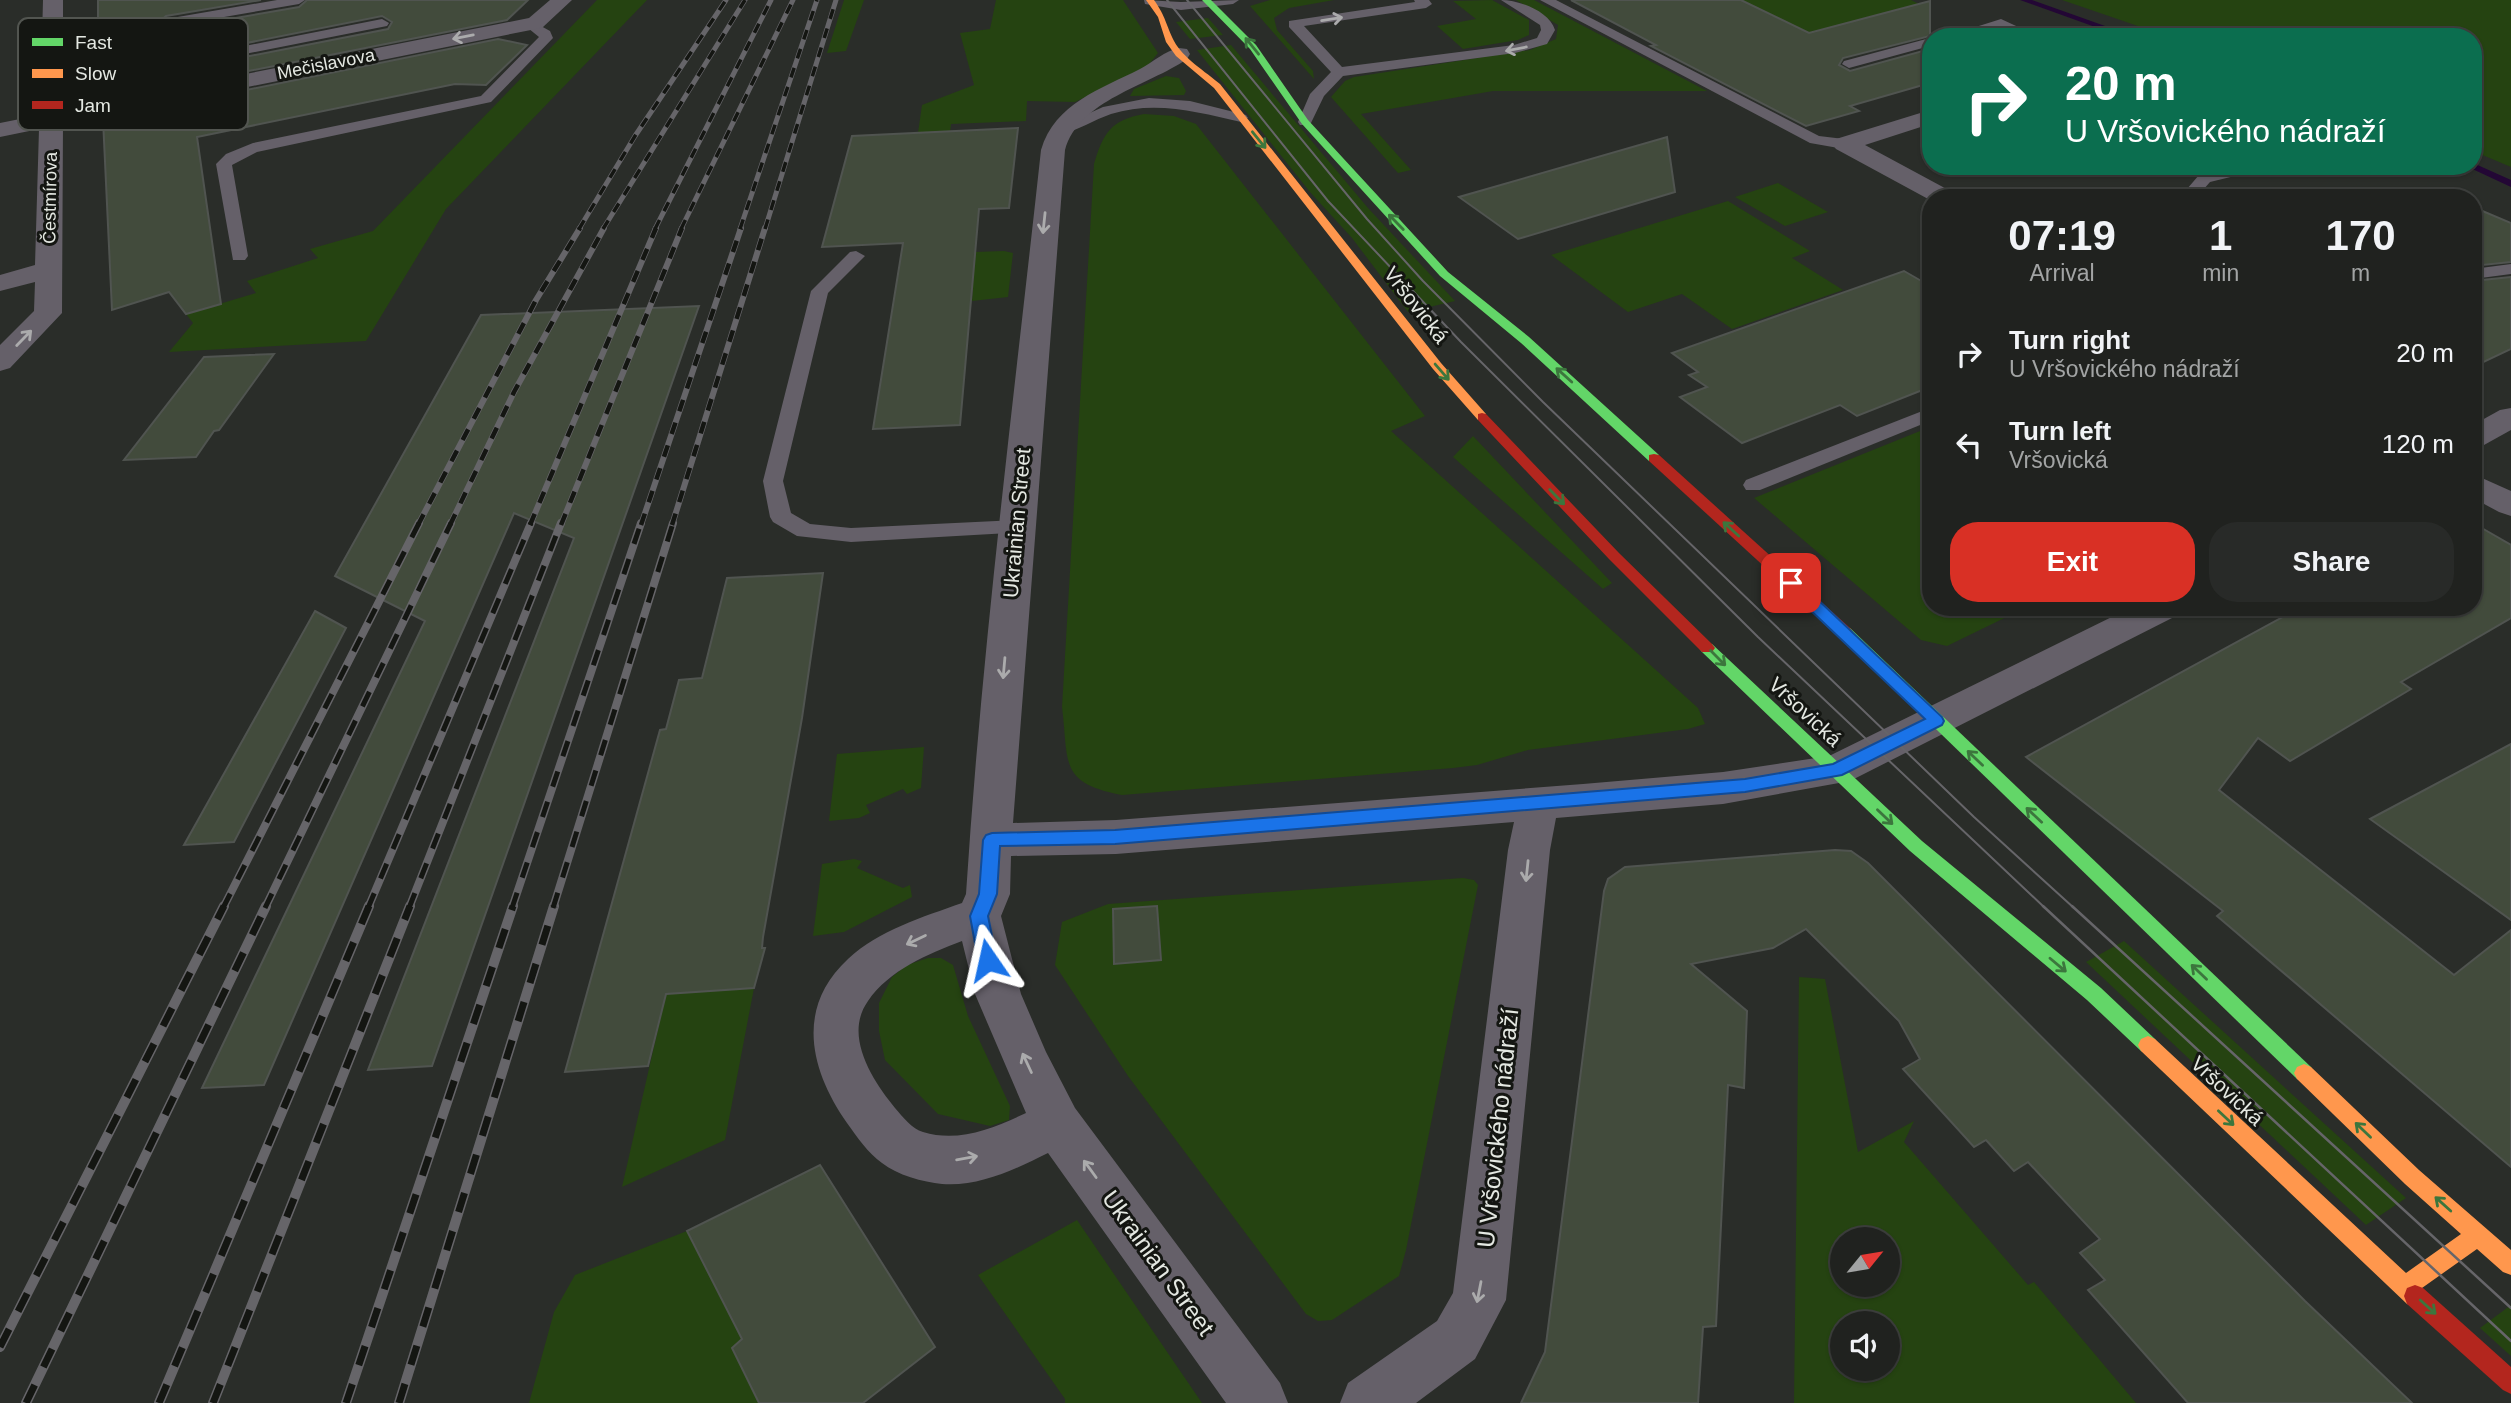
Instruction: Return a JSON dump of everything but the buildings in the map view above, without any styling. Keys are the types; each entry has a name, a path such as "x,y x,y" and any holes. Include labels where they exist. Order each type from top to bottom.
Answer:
{"main road":[{"name":"Vršovická","path":"1150,0 1163,18 1170,42 1179,54 1217,86 1437,366 1510,448 1733,674 1916,846 2094,994 2405,1287 2511,1382"},
{"name":"Vršovická","path":"1208,2 1260,55 1284,96 1305,122 1444,274 1556,368 1872,657 2412,1177 2511,1264"},
{"path":"2405,1287 2478,1235"}],"street":[{"name":"Čestmírova","path":"53,0 53,18"},
{"path":"530,24 541,21 562,0"},
{"name":"Mečislavova","path":"248,81 530,24"},
{"path":"1060,130 1096,101 1145,77 1179,54"},
{"path":"1844,144 1922,120"},
{"name":"Mečislavova","path":"0,130 18,126"},
{"name":"Čestmírova","path":"0,362 48,313 51,130"},
{"name":"Ukrainian Street","path":"1060,130 1053,150 1048,185 994,779 988,894 979,916 998,994 1026,1062 1057,1124 1260,1403"},
{"path":"1844,144 1928,189"},
{"path":"0,283 48,270"},
{"path":"2482,433 2511,417"},
{"path":"2482,489 2511,505"},
{"path":"992,840 1115,837 1538,804 1723,788 1836,770 2145,616"},
{"name":"U Vršovického nádraží","path":"1368,1403 1455,1340 1479,1300 1530,850 1538,804"},
{"path":"979,916 899,948 874,964 856,982 837,1016 834,1044 843,1073 861,1102 901,1147 926,1157 953,1160 975,1157 996,1151 1057,1124"}],"lane":[{"path":"195,18 299,0"},
{"path":"1150,0 1181,6 1233,0"},
{"path":"1294,24 1426,5 1420,0"},
{"path":"1305,122 1317,94 1339,72 1515,49 1542,41 1548,30 1546,23 1507,0"},
{"path":"1546,0 1815,140 1844,144"},
{"path":"1294,24 1296,11 1334,5"},
{"path":"248,49 382,23"},
{"path":"1983,28 2001,23 2012,28"},
{"path":"239,256 223,164 240,152 253,148 486,99 546,38 545,34 530,24"},
{"path":"1294,24 1339,72"},
{"path":"1849,64 1922,44"},
{"path":"253,148 252,138 262,134 421,99"},
{"path":"1060,130 1111,108 1134,102 1185,103 1241,118"},
{"path":"2195,189 2205,178 2219,175"},
{"path":"856,256 820,291 773,481 780,517 805,531 851,535 1017,527"},
{"path":"2482,273 2511,269"},
{"path":"1753,485 1922,417"}],"green space":[{"path":"597,0 647,0 446,209 366,341 169,352 193,323 186,314 256,293 247,281 318,258 310,249 373,231"},
{"path":"844,0 864,0 846,51 827,53"},
{"path":"996,0 1123,0 1158,53 1147,67 1075,102 1027,101 1026,121 951,124 941,210 910,189 922,105 974,85 960,33 990,29"},
{"path":"1270,0 1334,0 1289,8 1274,18 1277,30 1313,71 1314,79 1250,6"},
{"path":"1492,0 1529,20 1529,35 1518,40 1463,49 1437,26 1476,19 1453,1"},
{"path":"1516,0 1534,0 1707,91 1493,91 1361,114 1411,170 1398,173 1331,97 1345,81 1354,77 1530,50 1556,39 1558,25"},
{"path":"1741,0 1911,0 1919,4 1809,33"},
{"path":"2062,0 2511,0 2511,167 2482,155 2482,28 2144,28"},
{"path":"1208,18 1223,35 1190,39 1176,22"},
{"path":"1231,45 1368,208 1455,301 1408,312 1352,238 1310,192 1197,50"},
{"path":"1166,76 1179,78 1186,91 1184,95 1130,96 1134,89"},
{"path":"1144,114 1174,116 1196,124 1425,416 1391,431 1698,708 1705,724 1688,729 1528,750 1477,765 1453,768 1122,795 1101,790 1077,776 1067,756 1062,707 1094,164 1105,136 1116,124"},
{"path":"1778,183 1828,212 1785,226 1735,197"},
{"path":"1728,201 1810,251 1792,258 1843,290 1732,329 1682,294 1628,312 1551,255"},
{"path":"975,252 1013,253 1008,297 972,301"},
{"path":"1922,430 1922,616 2009,616 1947,646 1921,640 1754,498"},
{"path":"1473,436 1612,583 1603,589 1453,457"},
{"path":"924,747 921,788 907,794 903,789 866,805 870,813 859,818 829,821 837,754"},
{"path":"854,859 862,861 857,868 903,888 910,885 912,897 844,932 813,936 822,864"},
{"path":"1463,878 1474,880 1478,885 1399,1276 1332,1320 1318,1321 1306,1314 1128,1076 1055,965 1062,922 1108,904","holes":["1157,906 1161,960 1115,964 1113,910"]},
{"path":"2124,941 2406,1198 2366,1225 2086,962"},
{"path":"928,958 941,958 953,965 968,1016 1010,1106 1009,1120 990,1126 938,1114 885,1060 879,1031 879,1003 892,977 907,965"},
{"path":"1799,977 1825,979 1858,1152 1914,1121 1904,1142 2028,1285 2034,1282 2136,1403 1794,1403"},
{"path":"754,988 725,1140 622,1187 666,994"},
{"path":"1077,1220 1202,1403 1065,1403 1065,1399 978,1275"},
{"path":"687,1231 742,1339 732,1348 759,1403 529,1403 554,1312 575,1275"},
{"path":"2511,1305 2511,1356 2480,1328"}],"waterway":[{"path":"2024,0 2106,28"},
{"path":"2482,171 2511,184"}],"tram line":[{"path":"1167,0 1328,201 1461,342 1758,637 2045,908"},
{"path":"1187,0 1367,219 1423,281 1543,402 1974,817 2074,908"},
{"path":"2043,906 2511,1341"},
{"path":"2072,906 2511,1308"}],"railway":[{"path":"579,229 635,136 726,0"},
{"path":"603,229 745,0"},
{"path":"655,229 771,0"},
{"path":"681,229 793,0"},
{"path":"740,229 817,0"},
{"path":"765,229 836,0"},
{"path":"418,525 536,300 580,228"},
{"path":"450,525 514,392 604,228"},
{"path":"530,525 656,228"},
{"path":"561,525 682,228"},
{"path":"641,525 741,228"},
{"path":"672,525 765,228"},
{"path":"223,908 419,523"},
{"path":"265,908 451,523"},
{"path":"368,908 531,523"},
{"path":"409,908 561,523"},
{"path":"512,908 641,523"},
{"path":"553,908 673,523"},
{"path":"0,1347 224,906"},
{"path":"26,1403 266,906"},
{"path":"159,1403 369,906"},
{"path":"213,1403 410,906"},
{"path":"346,1403 513,906"},
{"path":"399,1403 554,906"}],"traffic: fast":[{"path":"1206,0 1253,47 1305,122 1444,274 1525,340 1654,458"},
{"path":"1845,632 2304,1073"},
{"path":"1707,648 1916,846 2094,994 2148,1045"}],"traffic: slow":[{"path":"1150,0 1162,17 1170,42 1179,54 1217,86 1437,366 1482,417"},
{"path":"2148,1045 2415,1296"},
{"path":"2304,1073 2412,1177 2511,1264"},
{"path":"2405,1287 2478,1235"}],"traffic: jam":[{"path":"1482,417 1614,556 1707,648"},
{"path":"1654,458 1845,632"},
{"path":"2415,1296 2511,1382"}],"route":[{"path":"988,960 979,916 988,894 992,840 1115,837 1745,785 1836,770 1936,721 1872,657 1791,583"}]}
